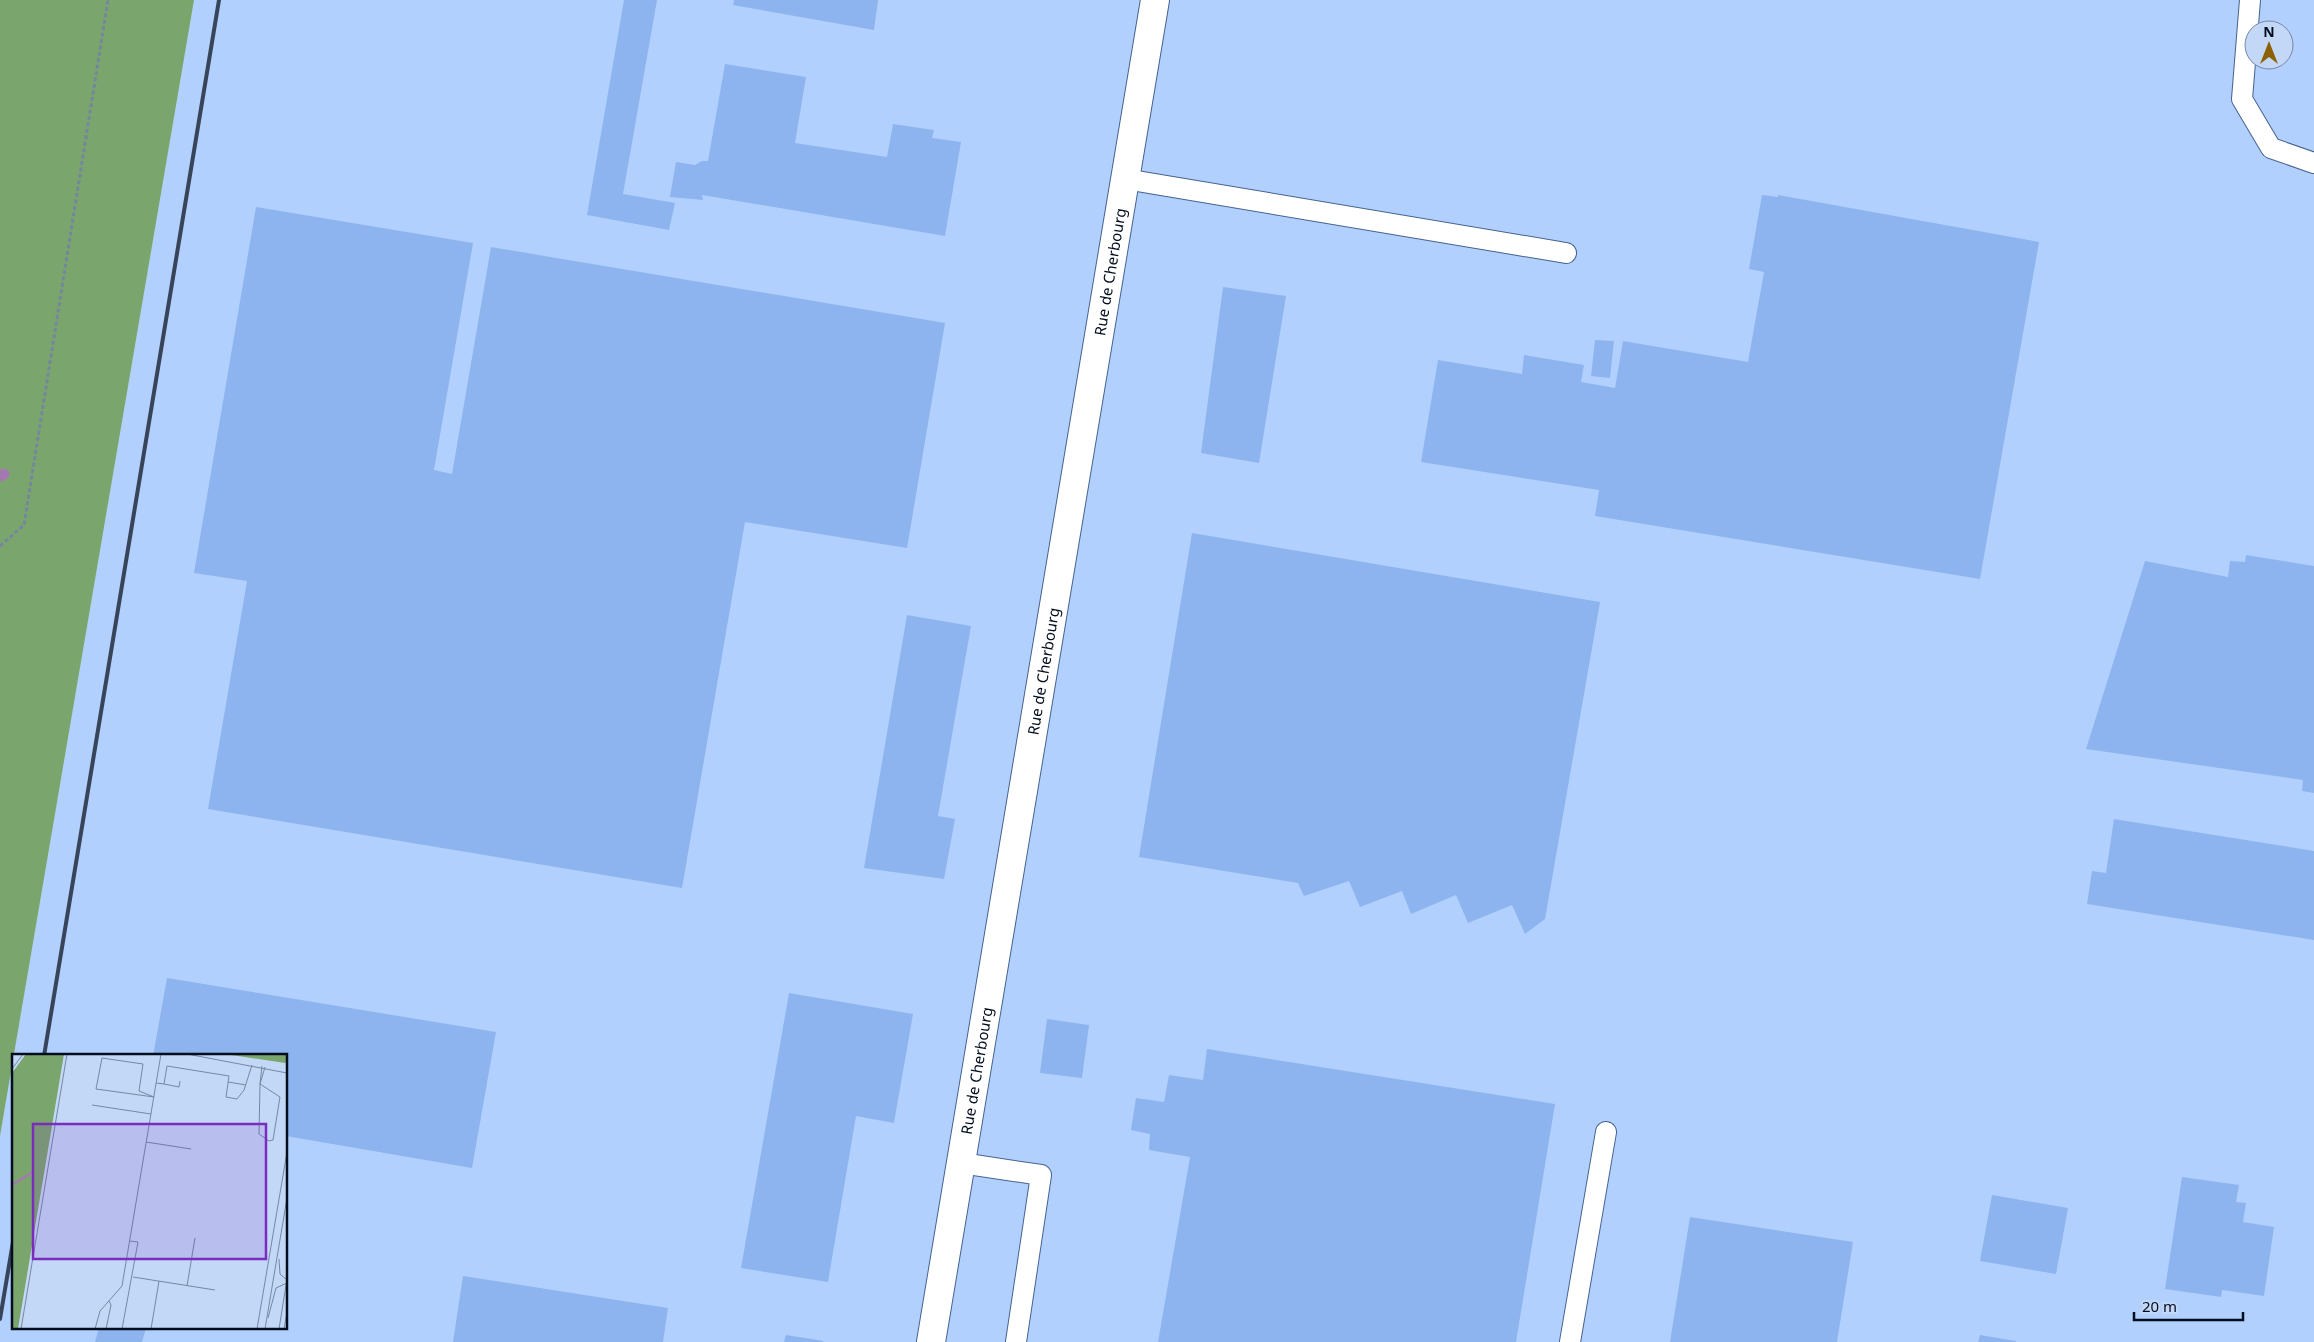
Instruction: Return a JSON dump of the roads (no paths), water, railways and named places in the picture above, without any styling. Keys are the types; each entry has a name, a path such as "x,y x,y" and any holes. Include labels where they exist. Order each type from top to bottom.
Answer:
{"street":[{"name":"Rue de Cherbourg","path":"931,1342 1155,0"}],"lane":[{"path":"2250,0 2242,99 2271,148 2314,163"},
{"path":"1126,179 1566,253"},
{"path":"1570,1342 1606,1132"},
{"path":"961,1163 1041,1175 1016,1342"}],"waterway":[{"path":"0,476 4,474"}],"railway":[{"path":"44,1054 219,0"},
{"path":"0,1319 12,1248"}]}
